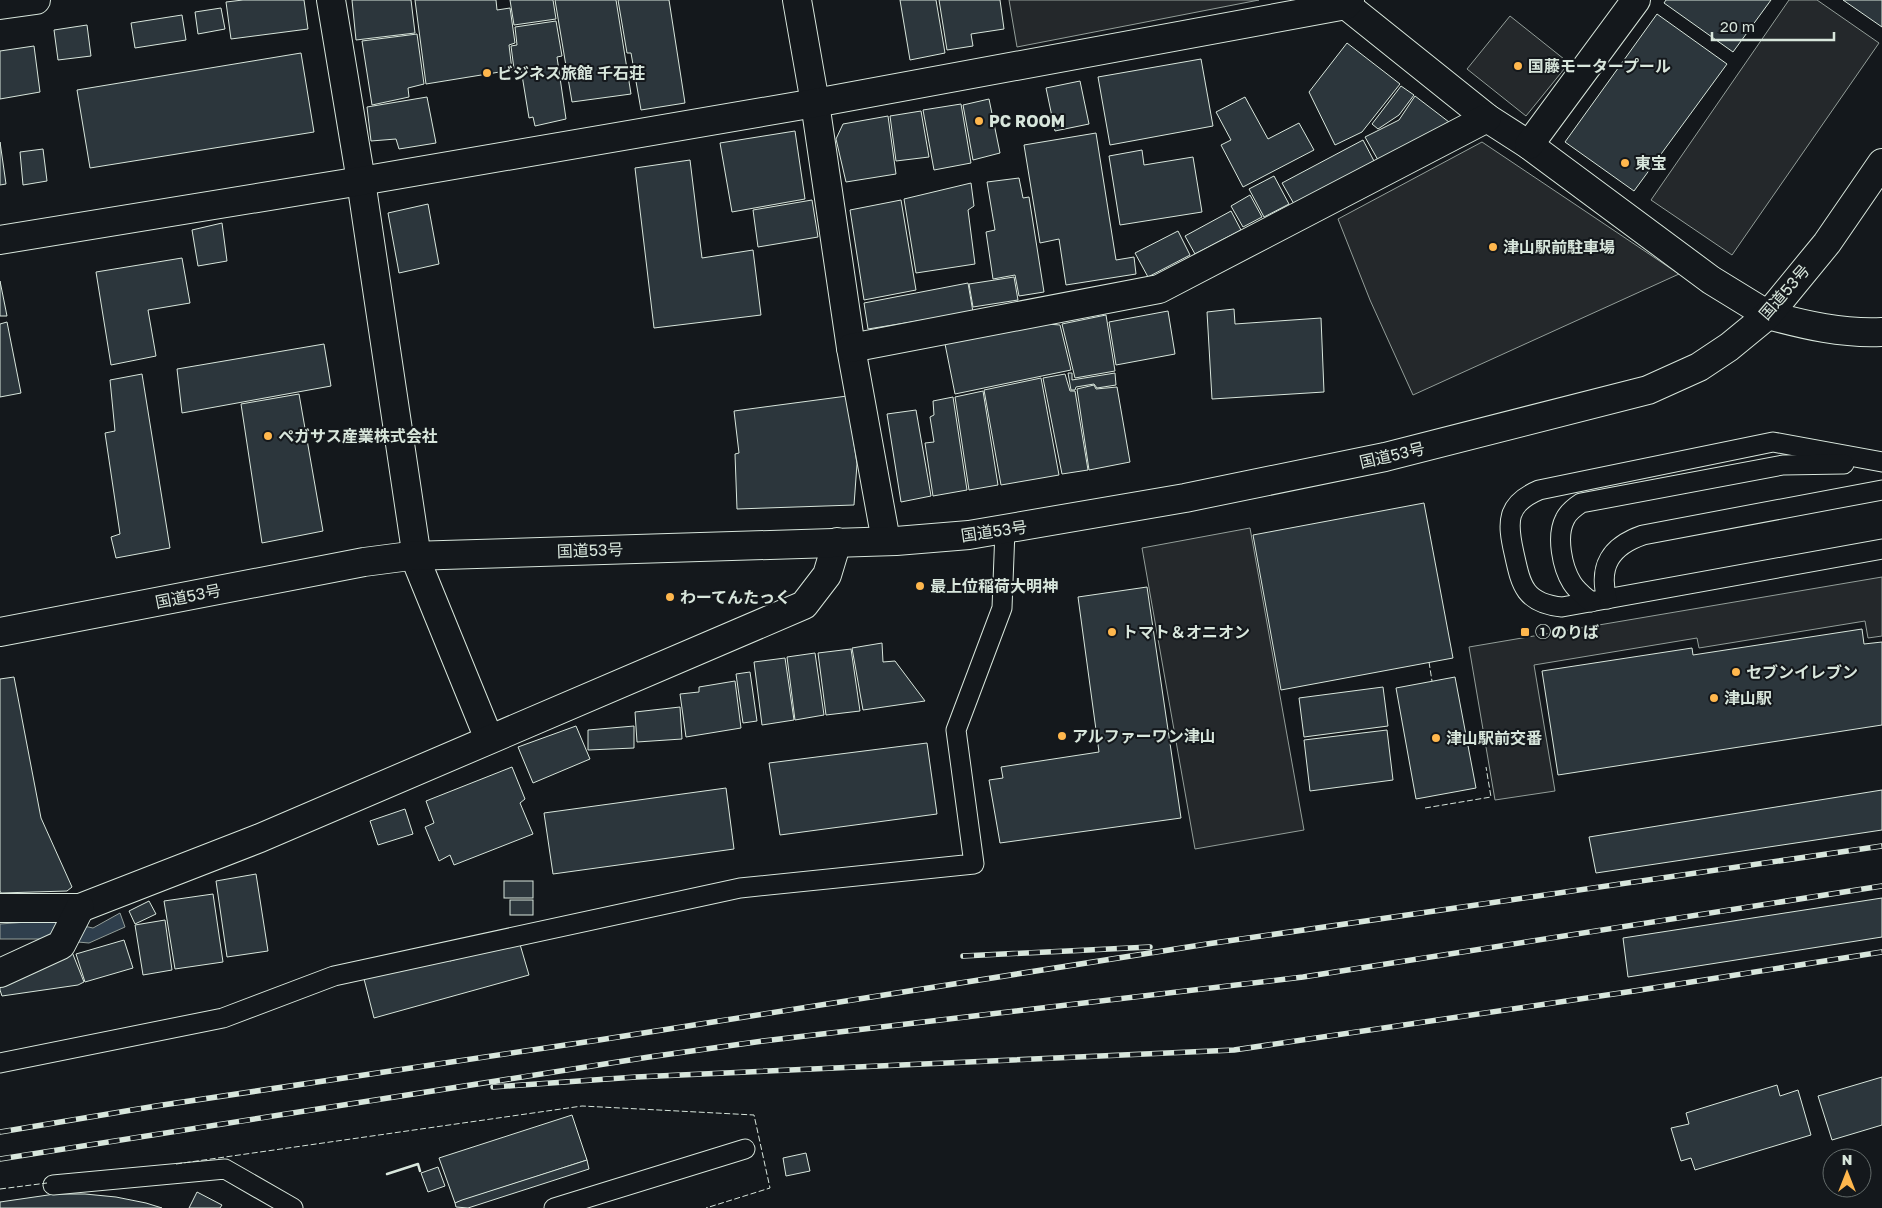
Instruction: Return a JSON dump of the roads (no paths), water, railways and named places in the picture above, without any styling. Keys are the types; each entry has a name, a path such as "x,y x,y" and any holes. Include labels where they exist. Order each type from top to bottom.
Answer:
{"main road":[{"path":"0,5 36,0"},
{"path":"331,0 361,181 418,565 489,739"},
{"path":"797,0 815,103 851,348 886,541"},
{"path":"1529,145 1636,0"},
{"path":"0,240 361,181 815,103 1348,2 1487,118 1529,145 1711,280 1768,315 1814,327 1860,333 1882,332"},
{"path":"851,348 1160,289 1487,118"},
{"name":"国道53号","path":"0,632 364,562 417,556 932,539 1005,530 1185,498 1384,458 1648,390 1699,367 1768,315 1827,242 1882,163"},
{"path":"0,908 80,908 260,838 804,605 827,575 837,542"},
{"path":"0,973 61,945 80,908"}],"lane":[{"path":"1882,462 1773,442 1539,490 1527,495 1518,502 1508,524 1521,583 1538,601 1550,606 1562,607 1882,549"},
{"path":"1599,601 1571,582 1563,557 1561,528 1565,518 1572,509 1582,503 1783,465 1882,462"},
{"path":"1599,601 1604,572 1610,558 1618,548 1630,539 1882,490"},
{"path":"0,1064 224,1018 334,976 740,888 974,864 956,730 1002,608 1005,530"},
{"path":"554,1208 745,1149"},
{"path":"53,1185 225,1169 292,1208"}],"water":[{"path":"120,913 125,927 89,943 44,939 0,939 0,924 56,920 93,928"}],"railway":[{"path":"0,1132 156,1106 599,1040 1207,944 1882,846"},
{"path":"0,1159 649,1057 763,1041 1303,977 1882,886"},
{"path":"963,956 1150,947"},
{"path":"493,1087 636,1077 1234,1050 1882,952"}],"place":[{"name":"国藤モータープール","path":"1518,66"},
{"name":"ビジネス旅館 千石荘","path":"487,73"},
{"name":"PC ROOM","path":"979,121"},
{"name":"東宝","path":"1625,163"},
{"name":"津山駅前駐車場","path":"1493,247"},
{"name":"ペガサス産業株式会社","path":"268,436"},
{"name":"最上位稲荷大明神","path":"920,586"},
{"name":"わーてんたっく","path":"670,597"},
{"name":"トマト＆オニオン","path":"1112,632"},
{"name":"①のりば","path":"1525,632"},
{"name":"セブンイレブン","path":"1736,672"},
{"name":"津山駅","path":"1714,698"},
{"name":"アルファーワン津山","path":"1062,736"},
{"name":"津山駅前交番","path":"1436,738"}]}
